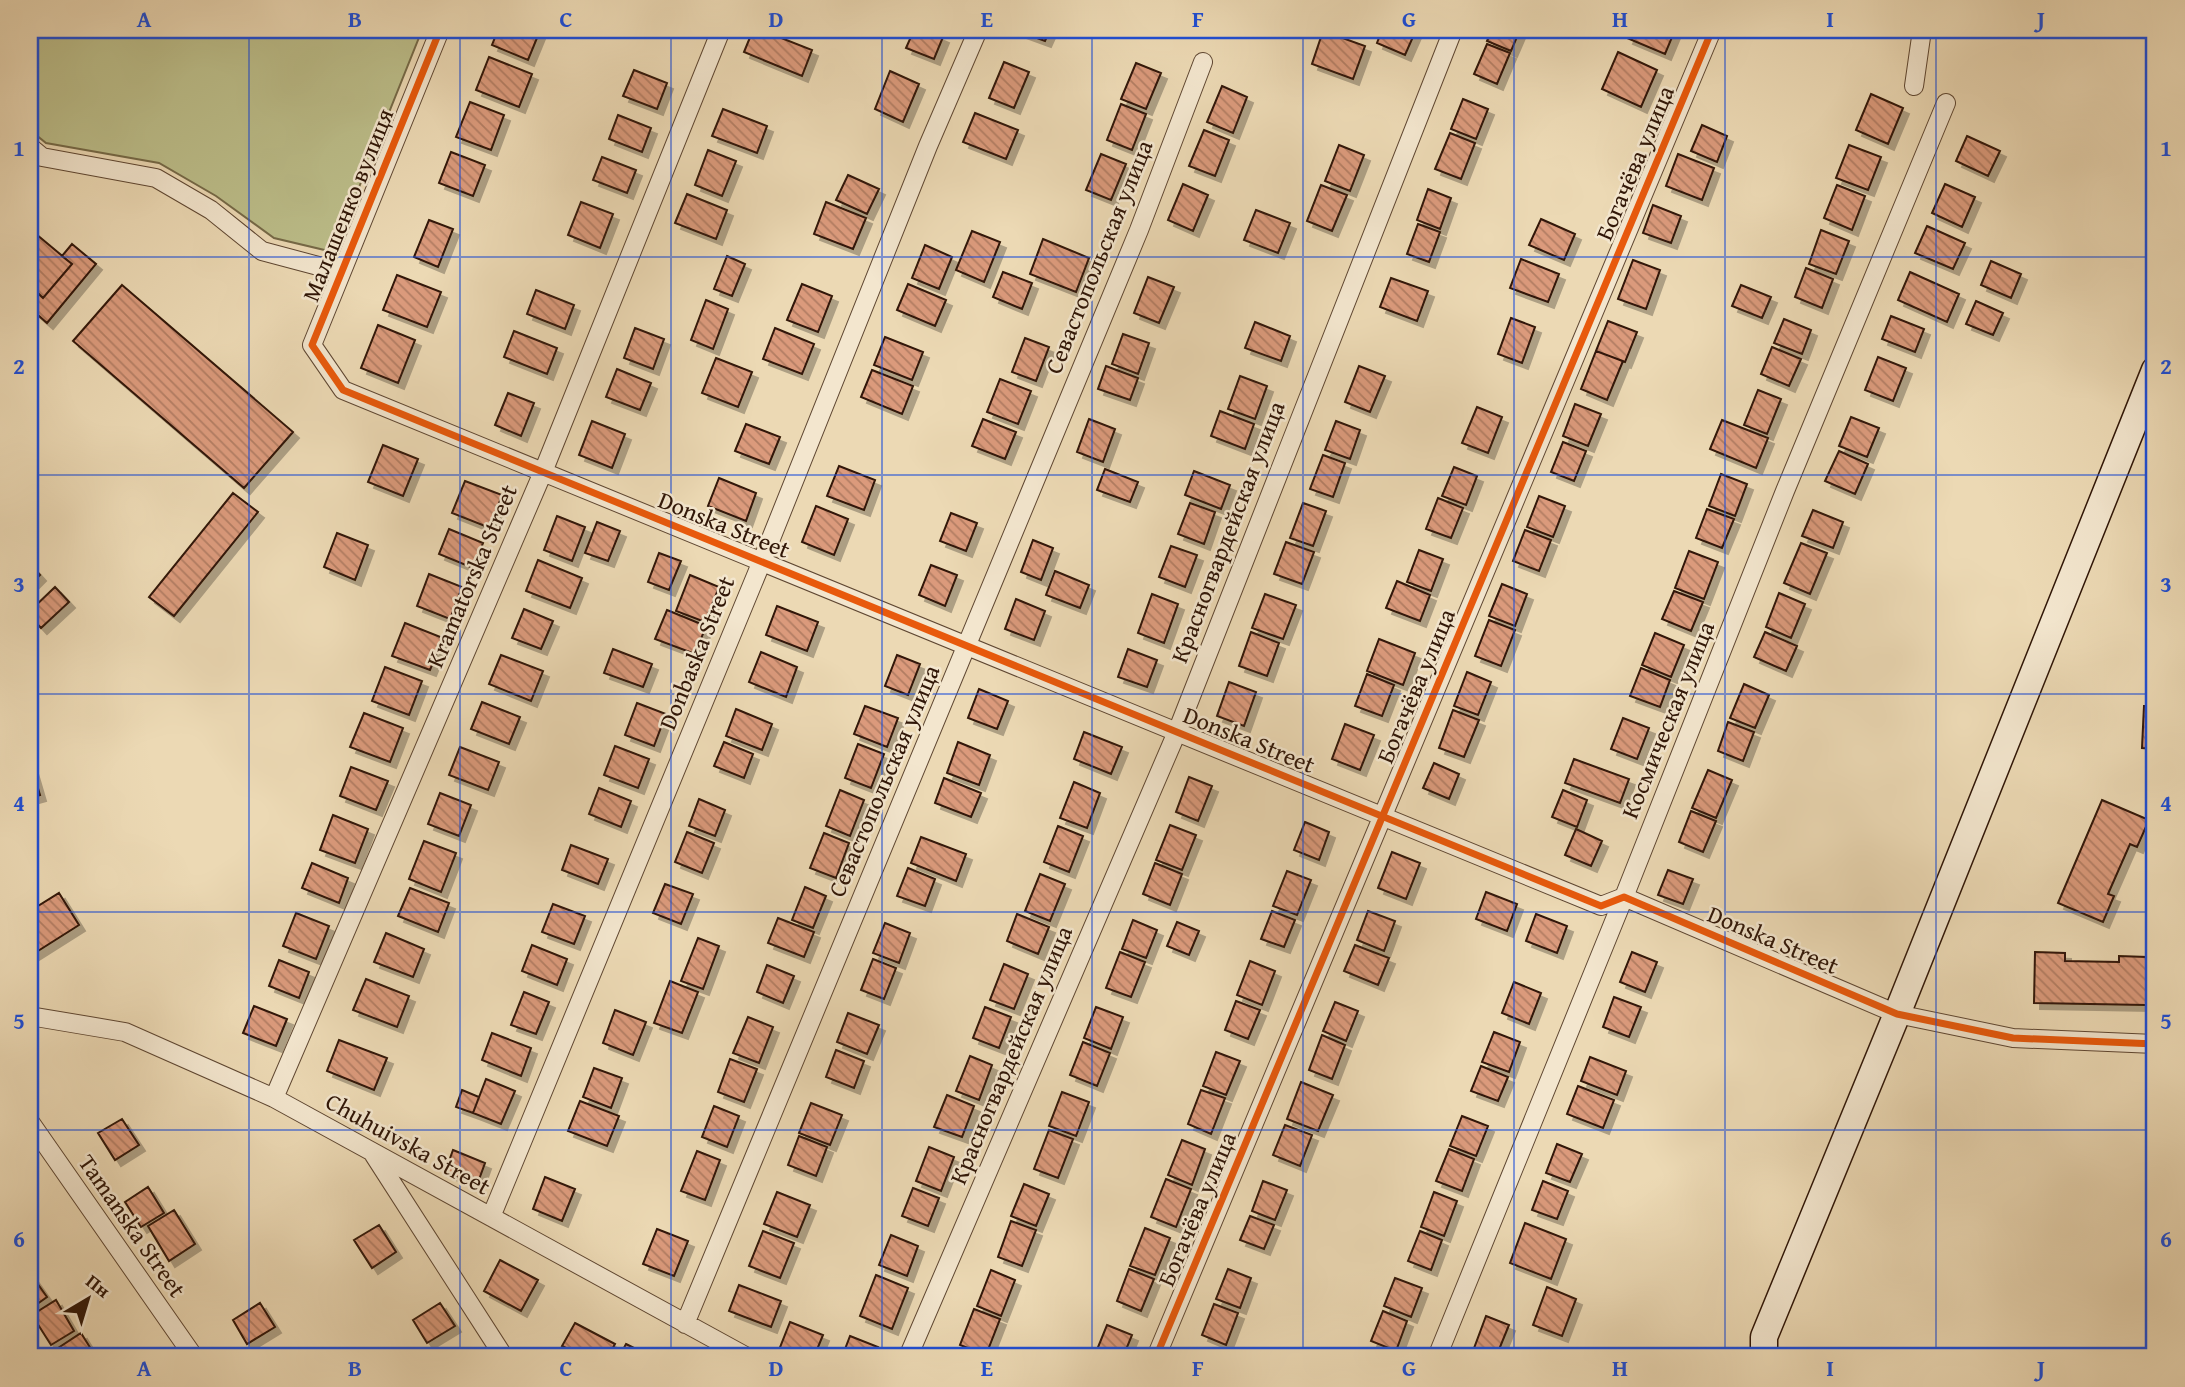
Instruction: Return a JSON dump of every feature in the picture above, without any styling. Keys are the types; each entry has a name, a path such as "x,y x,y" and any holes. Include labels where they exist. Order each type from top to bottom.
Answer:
{"street":[{"name":"Малашенко вулиця","path":"343,390 312,345 440,30"},
{"name":"Kramatorska Street","path":"274,1098 543,471 721,30"},
{"name":"Donbaska Street","path":"491,1217 762,561 928,146 978,30"},
{"name":"Красногвардейская улица","path":"908,1357 1177,732 1452,30"},
{"name":"Богачёва улица","path":"1156,1357 1712,30"},
{"path":"1914,86 1922,30"},
{"name":"Севастопольская улица","path":"685,1324 1133,243 1203,62"},
{"name":"Космическая улица","path":"1437,1357 1785,491 1946,103"},
{"path":"30,147 42,157 156,178 211,210 262,251 341,272"},
{"path":"1764,1347 2155,370"},
{"name":"Donska Street","path":"343,390 1601,906 1624,897 1897,1014 2013,1038 2155,1044"},
{"name":"Chuhuivska Street","path":"30,1016 125,1032 274,1098 747,1357"},
{"name":"Tamanska Street","path":"30,1122 194,1357"},
{"path":"372,1152 504,1357"}],"green space":[{"path":"30,30 422,30 333,252 274,238 216,196 159,163 46,143 30,130"}],"building":[{"path":"498,30 531,30 539,33 528,60 492,45"},
{"path":"753,30 761,30 812,50 802,76 744,52"},
{"path":"914,30 927,30 943,37 934,59 906,48"},
{"path":"1015,30 1050,30 1045,41"},
{"path":"1382,30 1416,30 1405,55 1377,43"},
{"path":"1492,30 1520,30 1511,51 1487,41"},
{"path":"1631,30 1675,30 1665,54 1627,38"},
{"path":"1323,31 1365,46 1353,79 1312,64"},
{"path":"1487,44 1510,53 1497,84 1474,74"},
{"path":"1618,52 1657,70 1641,107 1602,89"},
{"path":"489,57 532,74 519,107 476,90"},
{"path":"1004,62 1029,72 1014,108 989,98"},
{"path":"1136,63 1161,73 1146,109 1121,99"},
{"path":"634,70 667,83 657,109 623,96"},
{"path":"890,71 919,84 903,122 875,109"},
{"path":"1222,86 1247,97 1233,133 1207,122"},
{"path":"1871,94 1903,108 1888,144 1856,130"},
{"path":"1463,99 1488,109 1476,139 1451,129"},
{"path":"470,102 504,115 491,150 456,137"},
{"path":"1121,104 1146,114 1132,150 1107,140"},
{"path":"723,109 767,126 757,153 712,136"},
{"path":"975,113 1018,130 1006,159 963,142"},
{"path":"618,115 651,128 642,152 609,139"},
{"path":"1702,125 1727,136 1717,162 1691,151"},
{"path":"1204,130 1229,140 1215,176 1189,166"},
{"path":"1450,133 1475,143 1461,179 1435,169"},
{"path":"1967,136 2000,151 1988,176 1956,161"},
{"path":"1339,145 1364,155 1350,191 1325,181"},
{"path":"1849,145 1881,157 1868,190 1836,178"},
{"path":"708,150 736,161 722,196 695,185"},
{"path":"451,152 485,165 473,196 439,183"},
{"path":"1101,154 1126,164 1111,200 1086,190"},
{"path":"1678,154 1714,168 1702,200 1666,186"},
{"path":"602,157 636,170 627,193 593,180"},
{"path":"848,175 879,189 867,214 836,200"},
{"path":"1183,184 1208,195 1193,231 1168,220"},
{"path":"1945,184 1975,197 1962,227 1932,213"},
{"path":"1321,185 1347,195 1332,231 1307,221"},
{"path":"1837,185 1865,196 1852,230 1824,218"},
{"path":"1428,189 1451,198 1440,229 1417,220"},
{"path":"687,194 727,210 716,239 675,223"},
{"path":"581,202 613,214 600,248 568,235"},
{"path":"826,202 866,218 853,249 814,234"},
{"path":"1653,205 1681,216 1671,243 1643,233"},
{"path":"1256,210 1290,223 1278,253 1244,240"},
{"path":"1541,219 1575,234 1564,260 1529,245"},
{"path":"429,220 453,229 438,267 414,257"},
{"path":"1418,224 1440,232 1429,262 1407,254"},
{"path":"1927,226 1965,243 1953,269 1915,253"},
{"path":"30,229 72,264 43,298 30,286"},
{"path":"1821,230 1849,241 1836,274 1809,264"},
{"path":"972,231 1000,242 984,282 956,270"},
{"path":"1043,239 1089,258 1076,292 1030,274"},
{"path":"72,244 96,264 47,323 30,308 30,294 34,289 43,298 72,264 62,256"},
{"path":"925,245 952,257 939,289 912,278"},
{"path":"727,256 745,264 732,296 714,289"},
{"path":"1521,259 1559,274 1548,302 1510,288"},
{"path":"1633,260 1660,270 1646,309 1618,299"},
{"path":"1991,261 2021,274 2011,298 1981,285"},
{"path":"1806,268 1833,279 1822,308 1795,297"},
{"path":"1003,272 1032,283 1022,309 993,297"},
{"path":"1910,272 1959,294 1947,322 1898,300"},
{"path":"397,275 441,292 427,327 383,310"},
{"path":"1148,277 1174,287 1159,323 1134,313"},
{"path":"1391,278 1428,291 1417,321 1380,307"},
{"path":"802,284 832,296 818,332 787,320"},
{"path":"908,284 946,300 935,326 897,310"},
{"path":"122,285 293,432 244,488 73,341"},
{"path":"1741,285 1771,297 1762,318 1732,306"},
{"path":"536,290 574,305 565,329 527,314"},
{"path":"706,300 728,309 713,349 691,340"},
{"path":"1976,301 2003,313 1993,335 1966,324"},
{"path":"1891,316 1924,329 1915,352 1882,339"},
{"path":"1511,318 1535,327 1522,363 1498,354"},
{"path":"1784,319 1811,330 1802,354 1774,343"},
{"path":"1608,321 1637,332 1625,362 1596,351"},
{"path":"1255,322 1290,336 1281,361 1245,348"},
{"path":"378,325 415,340 398,383 361,368"},
{"path":"635,328 664,339 653,369 624,358"},
{"path":"775,328 814,344 802,374 763,359"},
{"path":"514,331 557,348 547,374 504,357"},
{"path":"1123,334 1149,343 1138,374 1112,364"},
{"path":"885,337 923,352 912,380 874,365"},
{"path":"1025,338 1049,347 1036,381 1012,372"},
{"path":"1772,347 1801,359 1789,386 1761,374"},
{"path":"1596,351 1623,361 1607,400 1581,389"},
{"path":"1878,357 1906,368 1893,401 1865,390"},
{"path":"716,358 752,372 738,407 702,393"},
{"path":"1106,366 1138,378 1130,400 1098,389"},
{"path":"1359,366 1385,376 1370,412 1345,402"},
{"path":"617,369 651,383 640,410 606,397"},
{"path":"872,370 913,386 902,414 861,397"},
{"path":"1240,376 1267,386 1255,419 1228,409"},
{"path":"1000,379 1031,391 1018,424 987,412"},
{"path":"1758,390 1781,399 1767,434 1744,425"},
{"path":"508,393 534,403 521,436 495,425"},
{"path":"1575,404 1601,414 1588,446 1563,436"},
{"path":"1477,407 1502,417 1488,453 1462,443"},
{"path":"1220,411 1254,424 1245,449 1211,436"},
{"path":"1851,417 1879,428 1867,457 1839,446"},
{"path":"983,419 1016,432 1005,459 972,446"},
{"path":"1089,419 1115,429 1103,462 1077,452"},
{"path":"1722,420 1768,438 1756,468 1710,449"},
{"path":"592,421 625,434 612,468 579,455"},
{"path":"1336,421 1360,430 1350,459 1325,450"},
{"path":"746,424 780,437 769,464 735,451"},
{"path":"1563,442 1586,451 1574,481 1551,472"},
{"path":"383,445 418,459 403,496 368,482"},
{"path":"1839,451 1868,464 1855,494 1825,481"},
{"path":"1323,455 1345,463 1333,497 1310,489"},
{"path":"839,466 875,480 864,510 827,496"},
{"path":"1454,467 1477,476 1466,505 1442,496"},
{"path":"1105,469 1138,482 1130,502 1097,490"},
{"path":"1194,471 1230,485 1221,509 1185,495"},
{"path":"1721,474 1747,484 1735,516 1709,506"},
{"path":"719,478 756,493 746,521 708,506"},
{"path":"465,481 502,495 490,528 452,513"},
{"path":"233,493 258,512 174,616 149,597"},
{"path":"1539,496 1565,506 1553,537 1527,527"},
{"path":"1438,498 1463,508 1451,538 1426,529"},
{"path":"1190,503 1215,512 1204,544 1178,534"},
{"path":"1303,503 1326,511 1313,546 1290,538"},
{"path":"816,506 848,519 834,555 802,542"},
{"path":"1707,509 1734,519 1722,548 1696,538"},
{"path":"1813,510 1843,522 1833,548 1802,536"},
{"path":"951,513 977,523 966,551 940,541"},
{"path":"557,516 585,527 572,561 544,550"},
{"path":"597,522 620,531 608,561 585,553"},
{"path":"449,529 483,543 473,568 439,554"},
{"path":"1525,530 1551,540 1539,571 1513,561"},
{"path":"337,533 368,545 355,580 324,567"},
{"path":"1033,540 1053,548 1041,580 1021,572"},
{"path":"1286,542 1314,552 1302,584 1274,574"},
{"path":"1801,543 1827,553 1810,594 1784,583"},
{"path":"1171,546 1197,555 1185,587 1159,577"},
{"path":"1419,550 1443,559 1431,591 1407,582"},
{"path":"1689,551 1718,562 1704,599 1675,588"},
{"path":"659,553 681,561 669,590 648,582"},
{"path":"538,560 582,578 570,608 526,591"},
{"path":"30,564 40,575 30,585"},
{"path":"931,565 957,575 945,606 919,595"},
{"path":"1055,571 1089,585 1080,608 1046,595"},
{"path":"429,574 462,587 450,619 417,606"},
{"path":"690,575 719,587 705,622 676,611"},
{"path":"1397,581 1430,595 1420,621 1386,608"},
{"path":"1502,584 1527,594 1515,626 1489,616"},
{"path":"55,587 69,602 41,628 30,616 30,611"},
{"path":"1674,591 1703,602 1691,631 1662,619"},
{"path":"1779,593 1805,604 1791,638 1766,627"},
{"path":"1152,594 1178,604 1164,643 1138,633"},
{"path":"1265,594 1296,605 1283,639 1252,628"},
{"path":"1016,599 1045,611 1034,640 1005,629"},
{"path":"777,606 818,622 807,651 766,635"},
{"path":"524,609 553,621 541,649 512,638"},
{"path":"667,610 706,626 695,654 655,639"},
{"path":"1489,620 1515,630 1501,666 1475,656"},
{"path":"405,623 443,638 430,670 392,656"},
{"path":"1251,632 1279,643 1267,676 1239,666"},
{"path":"1765,632 1797,646 1786,671 1754,657"},
{"path":"1655,633 1684,645 1671,677 1642,665"},
{"path":"1379,639 1415,653 1403,685 1367,671"},
{"path":"613,649 652,664 643,687 604,673"},
{"path":"1128,649 1157,660 1147,687 1118,677"},
{"path":"761,652 797,667 786,697 749,682"},
{"path":"501,655 543,671 531,701 489,684"},
{"path":"897,655 920,664 908,695 885,686"},
{"path":"385,667 422,681 409,715 372,701"},
{"path":"1641,668 1670,680 1660,707 1630,696"},
{"path":"1467,672 1491,682 1478,715 1454,706"},
{"path":"1367,674 1394,685 1382,716 1355,706"},
{"path":"1229,682 1256,692 1244,726 1217,716"},
{"path":"1744,684 1769,695 1755,728 1730,718"},
{"path":"979,689 1008,701 997,729 968,718"},
{"path":"482,702 520,717 509,744 471,729"},
{"path":"637,703 666,714 654,746 625,735"},
{"path":"865,706 898,718 887,747 854,734"},
{"path":"2144,706 2155,706 2155,749 2142,748"},
{"path":"736,709 772,724 762,750 726,736"},
{"path":"1453,710 1479,720 1464,757 1439,748"},
{"path":"364,713 403,728 390,762 350,747"},
{"path":"1623,718 1649,728 1637,759 1611,749"},
{"path":"1728,722 1754,732 1743,761 1718,751"},
{"path":"1345,724 1374,735 1360,770 1332,759"},
{"path":"1084,732 1122,747 1111,774 1074,759"},
{"path":"724,742 753,754 744,778 714,766"},
{"path":"958,742 990,755 979,785 947,773"},
{"path":"858,744 884,754 871,788 845,778"},
{"path":"615,746 649,759 638,788 604,775"},
{"path":"460,747 499,762 488,790 449,775"},
{"path":"1574,759 1629,779 1620,803 1565,783"},
{"path":"30,761 40,795 30,798"},
{"path":"1434,763 1459,774 1449,799 1423,788"},
{"path":"351,767 388,781 376,810 340,796"},
{"path":"1708,770 1732,780 1716,818 1692,808"},
{"path":"1189,777 1212,786 1198,821 1176,812"},
{"path":"944,778 981,793 971,817 935,803"},
{"path":"1074,782 1100,793 1087,828 1060,818"},
{"path":"599,788 631,801 621,827 589,814"},
{"path":"840,790 864,800 850,836 826,826"},
{"path":"1563,790 1587,800 1577,827 1552,817"},
{"path":"440,793 471,805 459,836 428,824"},
{"path":"699,799 725,810 715,836 689,826"},
{"path":"2102,800 2149,820 2137,847 2130,844 2108,894 2114,896 2103,922 2058,903"},
{"path":"1691,811 1716,821 1703,852 1679,842"},
{"path":"333,815 368,829 355,863 320,850"},
{"path":"1305,822 1329,832 1319,860 1294,850"},
{"path":"1170,825 1196,835 1182,870 1156,860"},
{"path":"1058,826 1083,836 1069,872 1044,862"},
{"path":"1576,829 1602,841 1591,866 1565,855"},
{"path":"687,832 714,843 702,873 675,862"},
{"path":"824,833 849,843 836,878 810,868"},
{"path":"921,837 966,854 956,881 911,863"},
{"path":"424,841 456,853 441,892 409,879"},
{"path":"571,845 608,859 598,884 562,870"},
{"path":"1392,852 1420,863 1406,899 1378,888"},
{"path":"312,863 348,878 339,903 302,888"},
{"path":"1155,863 1182,874 1170,905 1143,894"},
{"path":"908,868 935,879 925,906 897,896"},
{"path":"1668,870 1693,879 1683,904 1658,895"},
{"path":"1287,871 1311,880 1297,915 1273,906"},
{"path":"1040,874 1065,884 1050,921 1025,911"},
{"path":"665,884 693,894 681,924 653,913"},
{"path":"805,887 826,896 813,928 792,920"},
{"path":"410,888 449,903 438,932 398,916"},
{"path":"1486,892 1517,904 1507,931 1476,919"},
{"path":"59,893 79,925 30,956 30,911"},
{"path":"553,904 585,916 574,944 542,932"},
{"path":"1272,911 1295,920 1284,947 1261,939"},
{"path":"1368,911 1395,921 1384,951 1357,940"},
{"path":"296,913 329,926 316,959 283,946"},
{"path":"1017,914 1049,927 1038,954 1007,941"},
{"path":"1536,914 1567,926 1557,953 1526,941"},
{"path":"778,918 814,932 804,957 768,943"},
{"path":"1133,920 1157,930 1146,958 1122,949"},
{"path":"1177,922 1199,931 1189,955 1167,946"},
{"path":"885,923 910,933 899,963 873,953"},
{"path":"386,933 424,949 413,977 374,962"},
{"path":"698,938 719,946 703,989 681,981"},
{"path":"532,945 567,959 557,985 522,971"},
{"path":"1355,945 1389,958 1378,985 1344,971"},
{"path":"1120,952 1145,962 1131,997 1106,988"},
{"path":"1632,952 1657,962 1645,992 1620,982"},
{"path":"2035,952 2065,953 2065,961 2119,962 2119,956 2147,957 2146,1005 2034,1003"},
{"path":"873,959 896,968 884,999 861,990"},
{"path":"279,960 309,972 299,998 269,986"},
{"path":"1250,961 1275,971 1262,1005 1237,995"},
{"path":"1004,964 1028,974 1014,1009 990,1000"},
{"path":"767,965 794,976 783,1003 757,992"},
{"path":"366,979 409,996 397,1027 353,1010"},
{"path":"670,981 698,992 682,1033 654,1023"},
{"path":"1514,982 1541,993 1529,1024 1502,1013"},
{"path":"524,992 549,1002 536,1034 511,1025"},
{"path":"1614,997 1641,1007 1629,1037 1603,1027"},
{"path":"1236,1001 1260,1010 1248,1039 1225,1030"},
{"path":"1335,1002 1358,1011 1346,1041 1323,1031"},
{"path":"254,1006 287,1019 276,1046 243,1033"},
{"path":"985,1007 1011,1017 999,1048 973,1038"},
{"path":"1096,1007 1123,1017 1111,1049 1084,1038"},
{"path":"615,1010 646,1022 633,1055 603,1043"},
{"path":"848,1013 879,1025 867,1054 837,1042"},
{"path":"748,1017 773,1027 759,1063 733,1053"},
{"path":"1494,1032 1520,1042 1509,1072 1482,1062"},
{"path":"492,1033 531,1048 521,1076 482,1060"},
{"path":"1322,1035 1345,1045 1332,1079 1309,1070"},
{"path":"339,1040 387,1058 374,1090 327,1071"},
{"path":"1083,1042 1110,1053 1097,1086 1070,1075"},
{"path":"836,1050 864,1061 854,1088 826,1077"},
{"path":"1216,1052 1240,1061 1226,1095 1203,1086"},
{"path":"970,1056 992,1065 979,1100 956,1091"},
{"path":"1590,1057 1626,1071 1617,1095 1581,1081"},
{"path":"730,1059 757,1069 744,1102 718,1092"},
{"path":"1481,1066 1508,1077 1498,1101 1471,1091"},
{"path":"594,1068 622,1078 611,1108 583,1097"},
{"path":"486,1079 515,1091 501,1124 473,1113"},
{"path":"1301,1082 1333,1095 1318,1131 1287,1119"},
{"path":"1578,1086 1614,1100 1603,1128 1567,1114"},
{"path":"462,1090 479,1097 473,1113 456,1107"},
{"path":"1201,1090 1225,1098 1211,1134 1188,1124"},
{"path":"1062,1092 1089,1102 1076,1136 1049,1126"},
{"path":"947,1095 974,1106 962,1137 934,1127"},
{"path":"580,1101 619,1116 607,1146 568,1131"},
{"path":"811,1103 842,1115 830,1145 799,1133"},
{"path":"714,1106 739,1116 727,1147 702,1137"},
{"path":"1462,1116 1488,1126 1476,1156 1450,1146"},
{"path":"122,1119 139,1145 115,1160 98,1133"},
{"path":"1285,1125 1312,1135 1300,1166 1273,1155"},
{"path":"1049,1130 1073,1139 1058,1178 1034,1169"},
{"path":"799,1136 827,1147 816,1176 788,1165"},
{"path":"1182,1140 1205,1149 1192,1185 1168,1175"},
{"path":"1557,1144 1582,1154 1570,1182 1546,1173"},
{"path":"929,1147 954,1157 941,1191 916,1181"},
{"path":"1449,1149 1474,1159 1462,1191 1436,1181"},
{"path":"453,1150 485,1163 477,1185 445,1172"},
{"path":"697,1151 720,1160 705,1200 681,1191"},
{"path":"545,1177 575,1189 562,1221 533,1209"},
{"path":"1166,1179 1191,1189 1176,1227 1151,1217"},
{"path":"1263,1181 1287,1190 1275,1220 1252,1211"},
{"path":"1543,1181 1568,1191 1557,1219 1532,1210"},
{"path":"1024,1184 1049,1194 1036,1226 1011,1216"},
{"path":"148,1187 164,1213 141,1227 125,1202"},
{"path":"913,1188 939,1198 928,1226 902,1216"},
{"path":"777,1192 810,1205 797,1237 764,1224"},
{"path":"1434,1192 1457,1201 1444,1236 1421,1227"},
{"path":"174,1210 195,1244 169,1261 148,1226"},
{"path":"1250,1216 1274,1225 1264,1249 1240,1240"},
{"path":"1011,1221 1036,1230 1022,1266 998,1257"},
{"path":"1525,1223 1566,1239 1551,1279 1510,1263"},
{"path":"379,1225 396,1252 372,1268 354,1240"},
{"path":"1145,1228 1170,1238 1155,1275 1130,1266"},
{"path":"657,1229 688,1241 674,1276 643,1264"},
{"path":"763,1231 794,1243 780,1278 749,1266"},
{"path":"1420,1231 1442,1240 1431,1270 1408,1261"},
{"path":"891,1235 918,1246 907,1276 879,1265"},
{"path":"500,1260 538,1280 521,1311 484,1291"},
{"path":"1129,1269 1154,1279 1141,1311 1117,1301"},
{"path":"1228,1269 1251,1278 1240,1308 1216,1299"},
{"path":"991,1270 1015,1280 1001,1316 977,1306"},
{"path":"30,1273 47,1297 30,1309"},
{"path":"876,1275 908,1288 892,1329 860,1316"},
{"path":"1395,1278 1422,1288 1411,1317 1384,1306"},
{"path":"739,1285 781,1301 771,1327 729,1311"},
{"path":"1547,1287 1576,1299 1562,1336 1533,1325"},
{"path":"56,1300 74,1331 51,1345 32,1315"},
{"path":"260,1303 275,1327 247,1344 233,1320"},
{"path":"440,1303 455,1326 427,1343 413,1320"},
{"path":"1214,1304 1238,1313 1226,1345 1202,1335"},
{"path":"974,1309 1000,1319 986,1355 960,1345"},
{"path":"1383,1311 1407,1321 1396,1351 1371,1341"},
{"path":"1486,1316 1509,1325 1496,1357 1473,1351"},
{"path":"790,1322 823,1335 814,1357 799,1357 779,1350"},
{"path":"575,1323 615,1344 608,1357 584,1357 562,1346"},
{"path":"1107,1325 1132,1335 1123,1357 1094,1357"},
{"path":"81,1333 96,1357 55,1357 52,1352"},
{"path":"850,1336 878,1347 874,1357 842,1357"},
{"path":"626,1344 652,1357 619,1357"}],"cycle path":[{"path":"440,30 312,345 343,390 1601,906 1624,897 1897,1014 2013,1038 2155,1044"},
{"path":"1156,1357 1712,30"}]}
